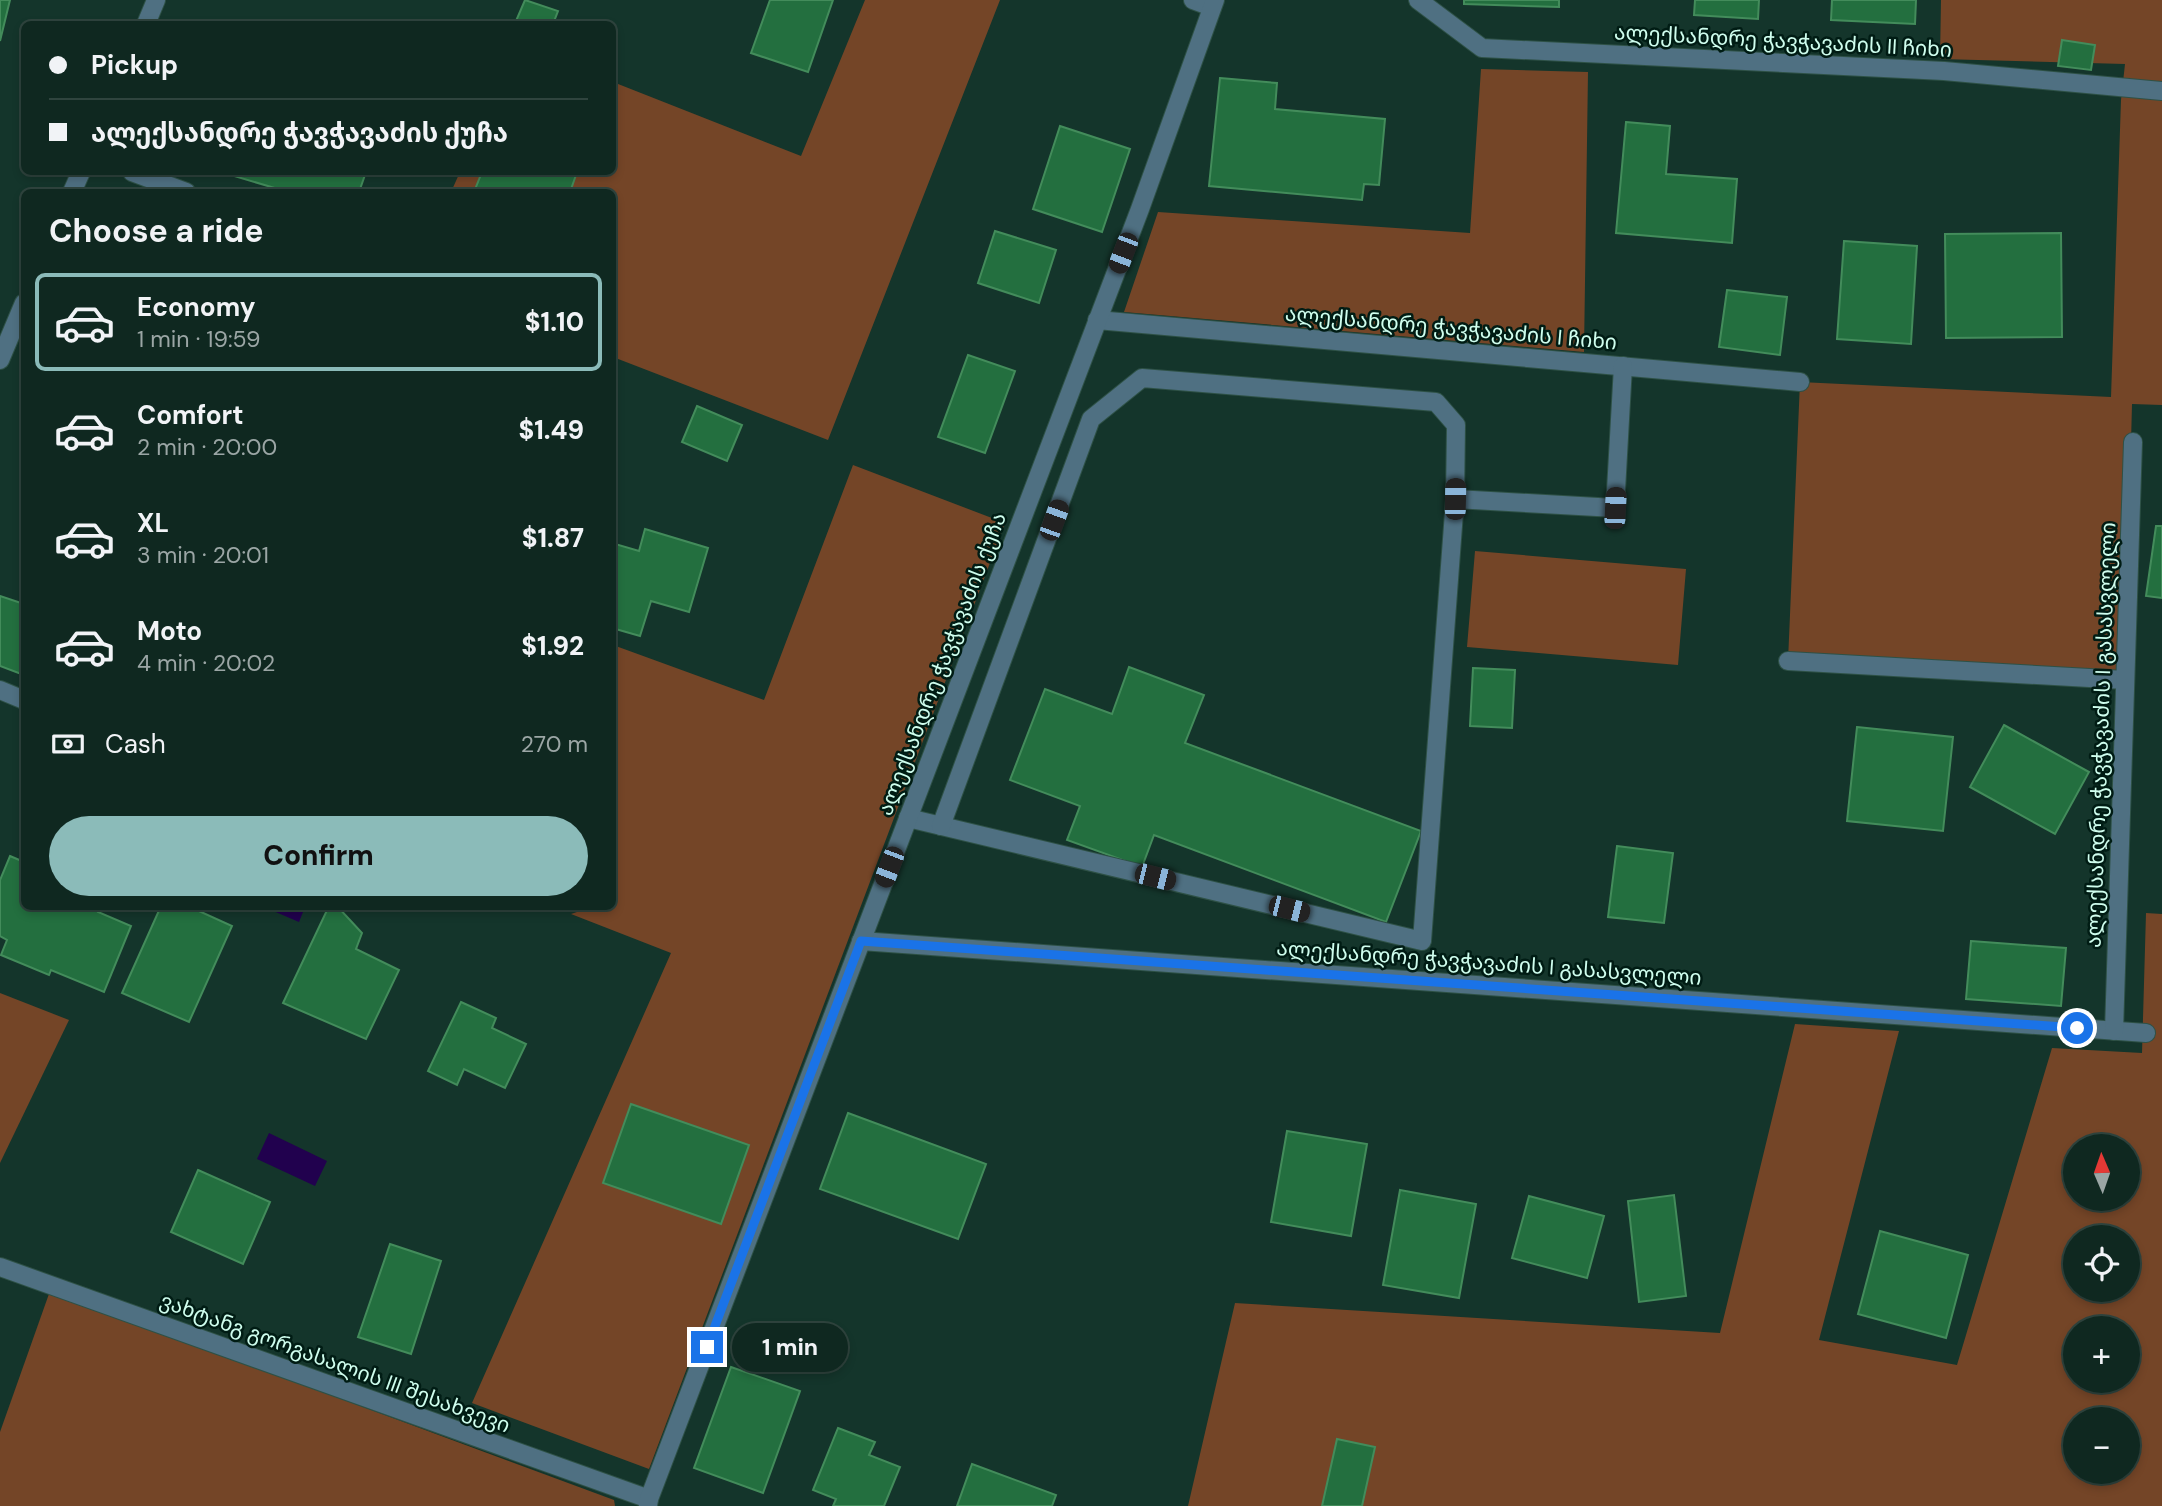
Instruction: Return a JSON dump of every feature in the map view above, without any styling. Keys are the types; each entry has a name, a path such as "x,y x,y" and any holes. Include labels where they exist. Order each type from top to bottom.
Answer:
{"street":[{"path":"147,21 156,0"},
{"path":"1193,0 1214,4"},
{"name":"ალექსანდრე ჭავჭავაძის II ჩიხი","path":"1418,0 1482,48 1944,71 2162,91"},
{"name":"ალექსანდრე ჭავჭავაძის ქუჩა","path":"648,1503 1097,320 1214,4"},
{"path":"140,175 178,189"},
{"path":"0,360 21,310"},
{"name":"ალექსანდრე ჭავჭავაძის I ჩიხი","path":"1097,320 1800,382"},
{"path":"1455,499 1615,508 1623,366"},
{"path":"908,818 941,826 1422,941 1455,499 1456,425 1436,402 1142,378 1091,419 941,826"},
{"name":"ალექსანდრე ჭავჭავაძის I გასასვლელი","path":"2114,1031 2133,442"},
{"path":"1788,662 2125,680"},
{"path":"0,690 21,699"},
{"name":"ალექსანდრე ჭავჭავაძის I გასასვლელი","path":"861,941 2146,1033"},
{"name":"ვახტანგ გორგასალის III შესახვევი","path":"0,1267 648,1503"}],"shaded area":[{"path":"865,0 1000,0 828,440 616,358 616,189 452,189 459,175 616,175 616,83 801,156"},
{"path":"1941,0 2162,0 2162,405 2132,404 2125,680 1788,661 1800,382 2111,397 2121,100 2125,64 1940,59"},
{"path":"1481,69 1588,72 1584,352 1124,312 1158,212 1470,233"},
{"path":"853,465 1005,523 649,1469 472,1403 671,953 571,914 583,910 616,910 616,646 764,700"},
{"path":"1475,551 1686,569 1678,665 1467,647"},
{"path":"271,910 304,910 299,922"},
{"path":"2146,913 2162,914 2162,1506 1188,1506 1235,1303 1720,1333 1795,1024 1899,1031 1819,1340 1957,1365 2052,1048 2142,1053"},
{"path":"0,993 69,1020 0,1163"},
{"path":"269,1133 327,1161 315,1186 257,1159"},
{"path":"50,1291 614,1500 615,1506 0,1506 0,1432"}],"building":[{"path":"0,0 10,0 0,41"},
{"path":"525,0 558,11 554,21 516,21"},
{"path":"770,0 833,0 808,72 751,53"},
{"path":"1464,0 1559,0 1559,7 1464,4"},
{"path":"1695,0 1759,0 1758,19 1694,15"},
{"path":"1832,0 1916,0 1915,24 1831,20"},
{"path":"2062,40 2095,45 2091,70 2058,66"},
{"path":"1220,78 1277,83 1275,109 1385,119 1379,185 1364,184 1362,200 1209,186"},
{"path":"1626,122 1670,126 1666,174 1737,179 1732,243 1616,233"},
{"path":"1060,126 1130,149 1102,232 1033,209"},
{"path":"231,175 365,175 360,189 278,189"},
{"path":"481,175 576,175 571,189 475,189"},
{"path":"995,231 1056,250 1039,303 978,283"},
{"path":"2061,233 2062,337 1946,338 1945,234"},
{"path":"1844,241 1917,246 1911,344 1837,339"},
{"path":"1727,290 1787,297 1780,355 1719,347"},
{"path":"968,355 1015,371 985,453 938,437"},
{"path":"697,406 742,425 727,461 682,442"},
{"path":"2156,526 2162,526 2162,598 2146,596"},
{"path":"645,529 708,548 689,612 651,601 640,636 616,629 616,544 639,551"},
{"path":"0,596 21,603 21,674 0,666"},
{"path":"1129,667 1204,695 1185,743 1421,831 1386,922 1154,835 1142,867 1067,840 1080,806 1010,780 1045,689 1112,714"},
{"path":"1473,668 1515,670 1512,728 1470,726"},
{"path":"2004,725 2089,772 2055,834 1970,787"},
{"path":"1857,727 1953,737 1943,831 1847,821"},
{"path":"1617,846 1673,853 1664,923 1608,917"},
{"path":"10,856 21,861 21,910 99,910 131,926 104,992 51,970 49,975 1,955 7,940 0,936 0,880"},
{"path":"159,910 197,910 232,926 189,1022 122,993"},
{"path":"327,910 341,910 362,933 356,949 399,970 366,1039 283,1003"},
{"path":"1971,941 2066,948 2061,1006 1966,999"},
{"path":"461,1002 496,1018 492,1028 526,1044 505,1088 464,1069 457,1085 428,1071"},
{"path":"631,1104 749,1145 721,1224 603,1183"},
{"path":"848,1113 986,1164 958,1239 820,1189"},
{"path":"1287,1131 1367,1144 1351,1236 1271,1222"},
{"path":"198,1170 270,1202 243,1264 171,1232"},
{"path":"1400,1190 1476,1204 1459,1298 1383,1285"},
{"path":"1674,1195 1686,1296 1639,1302 1628,1201"},
{"path":"1529,1196 1604,1216 1587,1278 1512,1258"},
{"path":"1880,1231 1968,1255 1946,1338 1858,1314"},
{"path":"390,1244 441,1261 411,1354 358,1337"},
{"path":"731,1367 800,1391 763,1493 694,1468"},
{"path":"838,1428 875,1442 869,1455 900,1467 884,1506 833,1506 836,1499 813,1490"},
{"path":"1337,1439 1375,1447 1362,1506 1322,1506"},
{"path":"972,1464 1056,1495 1052,1506 957,1506"}],"route":[{"path":"707,1347 861,941 2077,1028"}]}
